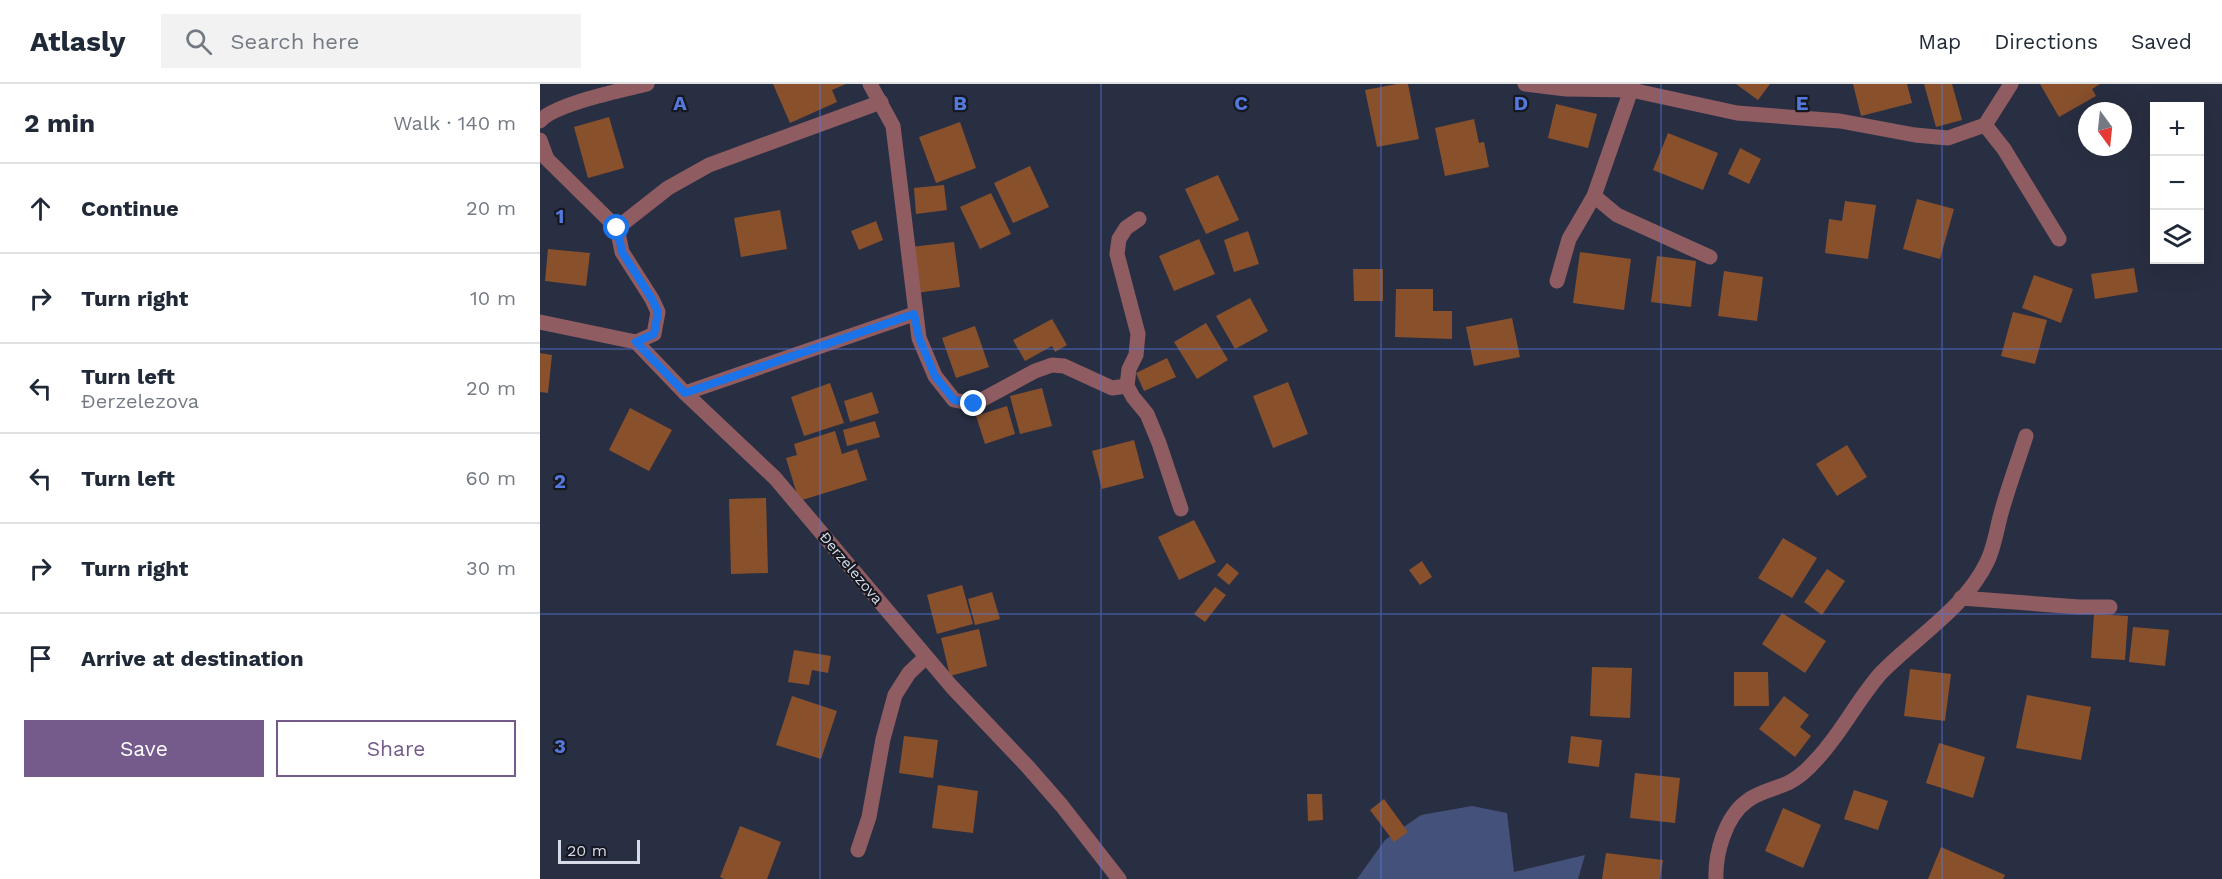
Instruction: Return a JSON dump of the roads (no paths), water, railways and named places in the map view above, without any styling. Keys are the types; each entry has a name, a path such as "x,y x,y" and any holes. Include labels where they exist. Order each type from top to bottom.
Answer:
{"street":[{"path":"540,121 545,114 576,103 647,84"},
{"path":"870,84 893,126 914,314 919,338 935,376 954,400 974,404 1035,371 1052,365 1064,366 1112,388 1127,386"},
{"path":"1525,84 1566,89 1631,90 1737,113 1840,121 1915,135 1948,138 1985,125 2012,84"},
{"path":"1557,281 1569,239 1594,196 1631,90"},
{"path":"617,228 668,188 709,165 881,102"},
{"path":"1985,125 2004,149 2059,239"},
{"path":"540,140 547,159 617,228 622,252 658,312 654,334 636,342 540,322"},
{"path":"1594,196 1617,215 1710,256"},
{"path":"1139,219 1126,228 1119,239 1117,254 1138,334 1136,355 1129,369 1127,386 1132,398 1147,414 1181,509"},
{"path":"685,393 914,314"},
{"name":"Đerzelezova","path":"636,342 685,393 776,478 926,657 1056,798 1119,879"},
{"path":"1716,879 1723,836 1733,817 1746,801 1791,782 1815,762 1880,675 1961,598 1977,579 1988,561 2026,436"},
{"path":"1961,598 2079,607 2110,607"},
{"path":"858,850 869,817 883,739 895,695 909,673 926,657"}]}
